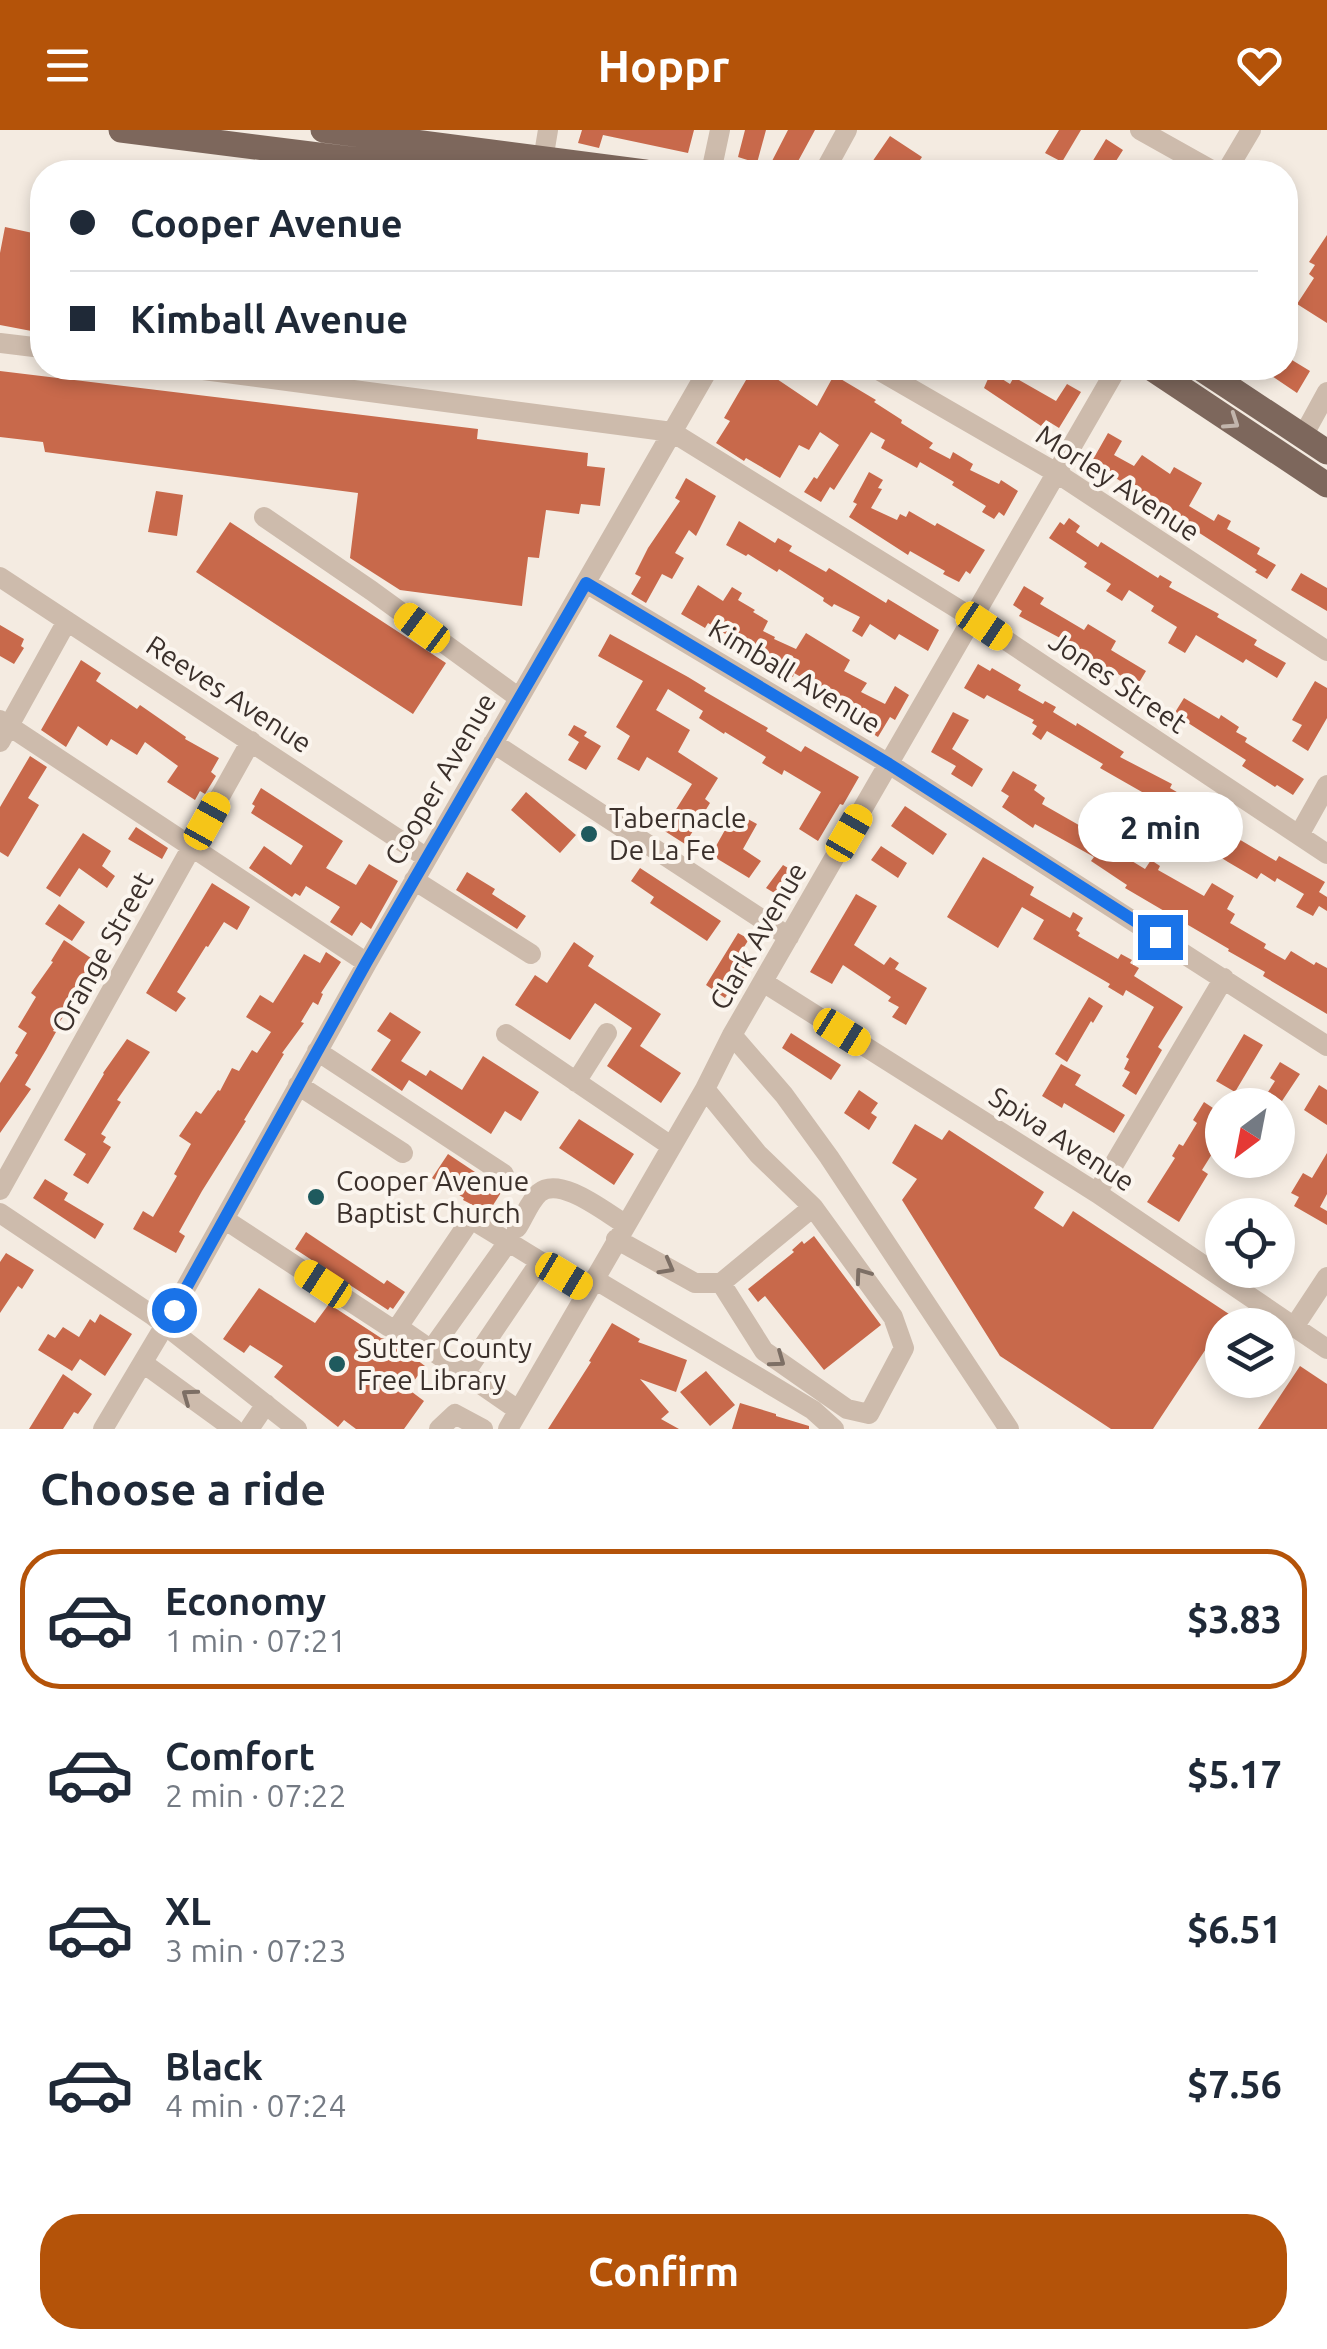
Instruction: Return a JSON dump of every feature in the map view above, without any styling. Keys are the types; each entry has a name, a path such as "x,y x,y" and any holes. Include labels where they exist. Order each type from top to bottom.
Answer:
{"main road":[{"path":"121,130 366,160"},
{"path":"323,130 506,160"},
{"path":"1169,380 1327,485"},
{"path":"1218,380 1327,452"}],"street":[{"path":"543,160 548,130"},
{"path":"714,160 720,130"},
{"path":"831,160 847,130"},
{"path":"1140,130 1194,160"},
{"path":"1233,160 1251,130"},
{"path":"0,342 30,346"},
{"path":"279,380 672,432"},
{"name":"Cooper Avenue","path":"104,1429 366,963 702,380"},
{"name":"Morley Avenue","path":"896,380 1055,472 1327,651"},
{"name":"Clark Avenue","path":"513,1420 1110,380"},
{"path":"1304,436 1327,392"},
{"name":"Jones Street","path":"672,432 971,617 1327,854"},
{"path":"264,517 519,698"},
{"name":"Reeves Avenue","path":"0,577 427,858"},
{"name":"Kimball Avenue","path":"586,583 889,764 1327,1046"},
{"path":"67,621 3,730 366,963"},
{"name":"Orange Street","path":"0,1190 251,741"},
{"path":"494,743 789,937"},
{"path":"1298,835 1327,784"},
{"path":"414,880 531,954"},
{"path":"1098,1194 1224,978"},
{"name":"Spiva Avenue","path":"764,982 1098,1194 1264,1308"},
{"path":"576,1082 608,1033"},
{"path":"506,1034 671,1146"},
{"path":"732,1035 784,1095 830,1158 1009,1429"},
{"path":"318,1051 504,1174"},
{"path":"298,1085 403,1153"},
{"path":"704,1090 758,1154 813,1207 893,1317 904,1348 869,1414 846,1410 764,1351 721,1282"},
{"path":"431,1350 540,1192 565,1188 695,1283 721,1282 813,1207"},
{"path":"0,1213 165,1326 298,1429"},
{"path":"224,1219 389,1328 398,1327 465,1373 513,1420"},
{"path":"398,1327 471,1220 512,1235 540,1262 591,1285 813,1410 834,1429"},
{"path":"465,1373 540,1262"},
{"path":"1295,1317 1327,1277"},
{"name":"Spiva Avenue","path":"1295,1333 1327,1349"},
{"path":"143,1363 234,1429"},
{"path":"250,1429 266,1404"},
{"path":"439,1429 455,1414 483,1429"}],"building":[{"path":"582,130 694,130 688,153 603,135 599,148 578,143"},
{"path":"745,130 766,130 758,160 738,157"},
{"path":"788,130 815,130 799,160 773,160"},
{"path":"1059,130 1081,130 1063,160 1045,153"},
{"path":"890,136 922,157 920,160 873,160"},
{"path":"1106,139 1123,150 1117,160 1093,160"},
{"path":"5,227 30,232 30,331 0,325 0,253"},
{"path":"1327,235 1327,323 1298,305 1314,278 1309,274 1315,265 1309,262"},
{"path":"1298,364 1310,371 1297,393 1278,380 1298,380"},
{"path":"0,371 30,375 30,380 74,380 478,429 477,439 588,453 587,466 605,468 600,506 581,504 579,514 546,510 539,558 528,557 522,606 400,590 350,558 358,493 45,452 43,442 0,437"},
{"path":"746,380 778,380 817,406 831,380 842,380 933,443 929,448 950,459 953,452 973,464 970,470 999,484 1001,480 1018,491 1004,516 999,512 994,519 982,512 986,506 952,485 954,482 920,462 917,468 881,448 885,440 871,432 834,490 830,487 821,502 804,492 839,445 820,432 809,450 799,445 780,478 716,443 730,421 724,418"},
{"path":"988,380 1010,384 1019,380 1056,401 1067,384 1081,392 1059,428 1046,420 1041,426 984,388"},
{"path":"1108,433 1122,441 1114,455 1134,466 1142,455 1170,474 1174,467 1202,483 1189,506 1214,521 1218,514 1231,521 1227,529 1260,548 1257,554 1276,565 1267,579 1091,463"},
{"path":"869,472 883,480 871,508 897,520 909,511 985,550 970,574 966,571 959,582 849,517"},
{"path":"686,478 716,496 696,536 689,530 675,553 684,558 672,579 662,574 646,603 631,594 641,577 635,574 680,501 675,498"},
{"path":"156,491 183,495 177,536 148,532"},
{"path":"1069,518 1080,526 1076,532 1098,547 1101,542 1158,578 1160,575 1172,582 1169,587 1257,640 1254,645 1286,663 1277,678 1196,635 1185,653 1168,643 1177,627 1151,611 1154,606 1129,590 1122,601 1106,591 1111,584 1049,538 1060,522 1064,525"},
{"path":"739,521 775,543 778,538 792,546 789,551 826,572 829,568 886,603 888,599 939,630 928,651 899,634 895,640 870,624 862,637 852,631 860,617 834,604 832,607 779,569 777,572 726,545"},
{"path":"230,522 446,663 413,714 196,572"},
{"path":"1301,573 1327,588 1327,611 1291,590"},
{"path":"698,585 723,601 732,587 742,593 738,600 768,621 763,631 774,639 796,649 806,633 850,660 844,671 867,683 861,692 885,704 895,686 909,695 895,720 890,717 878,737 870,732 874,724 827,692 794,673 793,677 708,623 705,628 681,614"},
{"path":"1024,586 1044,598 1040,604 1084,630 1088,624 1116,641 1111,650 1146,671 1137,686 1118,674 1116,678 1075,646 1019,616 1022,611 1013,605"},
{"path":"0,625 24,639 24,648 14,664 0,656"},
{"path":"610,634 706,688 704,691 801,752 805,746 859,777 818,841 799,829 821,792 784,770 782,775 762,763 766,757 699,718 703,711 668,689 656,710 690,730 678,752 718,778 705,799 710,803 685,844 663,830 692,784 647,757 639,771 617,759 630,736 616,727 643,681 598,656"},
{"path":"81,660 101,673 96,681 137,709 140,705 185,739 219,758 211,772 216,776 205,794 200,791 195,800 167,782 178,766 145,742 137,755 111,739 107,746 78,726 66,747 41,730"},
{"path":"978,664 1021,685 1018,690 1056,707 1053,712 1124,752 1120,757 1172,784 1170,788 1204,808 1201,812 1225,827 1228,821 1242,830 1237,838 1276,861 1279,856 1325,882 1319,892 1327,897 1327,911 1319,906 1313,916 1296,907 1304,894 1277,878 1275,882 1261,873 1257,879 1228,862 1164,819 1170,808 1100,768 1103,764 1047,731 1041,740 1032,734 1037,726 1032,723 1034,720 987,695 984,699 964,688"},
{"path":"1315,681 1327,688 1327,718 1308,751 1292,741 1302,725 1292,720"},
{"path":"1184,698 1239,727 1236,732 1247,738 1245,742 1304,779 1293,795 1242,766 1246,760 1174,714"},
{"path":"953,712 969,720 952,749 983,769 972,787 951,774 956,766 931,752"},
{"path":"574,725 601,746 586,770 568,760 579,742 568,735"},
{"path":"30,756 47,767 28,798 39,805 8,857 0,852 0,807"},
{"path":"1013,771 1037,785 1034,790 1045,798 1042,804 1105,840 1145,869 1151,860 1160,866 1158,870 1204,896 1212,883 1234,896 1227,909 1235,914 1230,923 1285,960 1291,951 1327,968 1327,1014 1263,976 1265,972 1229,949 1125,888 1127,885 1091,861 1094,857 1035,824 1033,828 1002,807 1009,796 1001,791"},
{"path":"261,788 343,841 326,868 356,885 369,864 398,881 371,929 361,922 352,936 330,922 340,907 306,886 300,896 295,893 292,897 249,868 264,846 291,865 303,846 251,813"},
{"path":"526,792 576,835 560,853 511,810"},
{"path":"905,806 947,834 933,855 891,826"},
{"path":"735,812 757,824 743,849 761,861 749,878 711,855"},
{"path":"136,827 168,848 162,859 128,839"},
{"path":"83,833 111,851 102,866 115,876 107,888 79,868 60,897 46,888"},
{"path":"881,846 907,863 898,878 871,860"},
{"path":"983,857 1034,887 1030,895 1070,918 1073,912 1083,918 1076,930 1078,936 1118,959 1121,954 1132,960 1130,963 1139,968 1134,976 1183,1007 1158,1047 1162,1050 1136,1095 1122,1086 1130,1072 1124,1069 1129,1059 1126,1057 1154,1007 1126,990 1123,996 1108,987 1110,984 1033,939 1044,920 1022,907 998,948 947,917"},
{"path":"783,865 800,875 786,900 766,888"},
{"path":"640,868 721,921 707,941 650,903 654,897 631,881"},
{"path":"467,872 495,889 492,894 526,916 517,929 456,890"},
{"path":"212,883 250,907 237,930 224,922 206,946 177,992 186,998 176,1012 146,993"},
{"path":"856,894 877,906 854,945 884,965 890,957 899,963 895,969 927,988 906,1025 892,1017 899,1007 888,1001 891,997 843,965 832,984 810,972"},
{"path":"59,904 85,922 72,941 45,924"},
{"path":"738,933 749,939 741,952 750,959 725,998 706,985"},
{"path":"64,940 94,960 90,966 97,970 53,1031 56,1032 25,1085 31,1089 0,1133 0,1083 27,1033 18,1027 36,997 31,993"},
{"path":"574,942 594,956 588,966 661,1014 640,1046 681,1073 661,1103 607,1066 632,1028 595,1003 570,1040 515,1005 535,975 547,983"},
{"path":"326,952 341,962 321,993 318,1005 313,1002 301,1022 304,1023 282,1053 202,1191 179,1232 185,1236 176,1253 133,1229 143,1211 153,1217 177,1176 174,1174 191,1144 179,1136 196,1111 201,1114 232,1068 239,1071 252,1050 257,1053 271,1032 246,1017 260,995 273,1003 304,954 320,963"},
{"path":"1089,997 1103,1006 1067,1062 1055,1054"},
{"path":"390,1012 421,1032 401,1061 426,1076 430,1070 462,1090 483,1056 539,1092 521,1121 505,1111 491,1134 409,1080 402,1091 371,1070 391,1040 377,1031"},
{"path":"791,1033 841,1065 831,1080 782,1048"},
{"path":"1244,1034 1263,1045 1237,1088 1216,1081"},
{"path":"127,1039 150,1052 117,1100 121,1102 101,1134 106,1137 103,1142 111,1147 88,1184 73,1175 86,1154 64,1140"},
{"path":"1280,1062 1300,1074 1291,1088 1271,1088 1275,1081 1270,1078"},
{"path":"1061,1064 1081,1075 1075,1085 1125,1115 1114,1133 1064,1103 1062,1108 1042,1096"},
{"path":"1319,1085 1327,1090 1327,1125 1304,1110"},
{"path":"859,1090 878,1103 871,1113 877,1117 869,1130 844,1113"},
{"path":"1204,1102 1202,1170 1206,1178 1179,1222 1147,1202 1175,1158 1172,1156 1179,1144 1183,1146 1197,1123 1193,1120"},
{"path":"579,1119 634,1154 614,1185 559,1148"},
{"path":"915,1124 942,1140 949,1130 1044,1192 1034,1208 1063,1227 1073,1211 1220,1308 1205,1308 1205,1350 1153,1429 1111,1429 1000,1356 902,1200 917,1179 892,1163"},
{"path":"1327,1153 1327,1194 1320,1207 1327,1211 1327,1225 1295,1207 1299,1197 1291,1193 1303,1173 1312,1178"},
{"path":"448,1154 504,1188 488,1213 432,1178"},
{"path":"45,1179 68,1193 64,1200 104,1224 95,1239 33,1198"},
{"path":"306,1232 384,1284 387,1280 405,1292 393,1309 388,1310 295,1249"},
{"path":"814,1236 881,1325 824,1370 765,1296 758,1302 748,1289 802,1241 804,1244"},
{"path":"6,1253 34,1270 0,1313 0,1262"},
{"name":"Sutter County Free Library","path":"259,1288 315,1323 329,1304 392,1341 425,1366 408,1389 424,1401 404,1429 356,1429 344,1420 338,1427 274,1377 283,1366 250,1345 244,1353 223,1339"},
{"path":"100,1314 132,1334 105,1376 80,1359 72,1371 38,1350 48,1334 55,1338 63,1327 79,1337 90,1319 95,1323"},
{"path":"612,1323 640,1339 638,1342 687,1360 676,1392 640,1379 669,1412 661,1419 679,1429 548,1429"},
{"path":"1300,1366 1327,1384 1327,1429 1258,1429 1279,1398 1295,1398 1295,1374"},
{"path":"706,1371 735,1405 710,1426 680,1392"},
{"path":"63,1374 92,1394 63,1429 29,1429"},
{"path":"740,1403 809,1426 809,1429 732,1429"}],"place":[{"name":"Tabernacle De La Fe","path":"589,834"},
{"name":"Cooper Avenue Baptist Church","path":"316,1197"},
{"name":"Sutter County Free Library","path":"337,1364"}],"route":[{"path":"174,1310 366,963 586,583 889,764 1160,937"}]}
